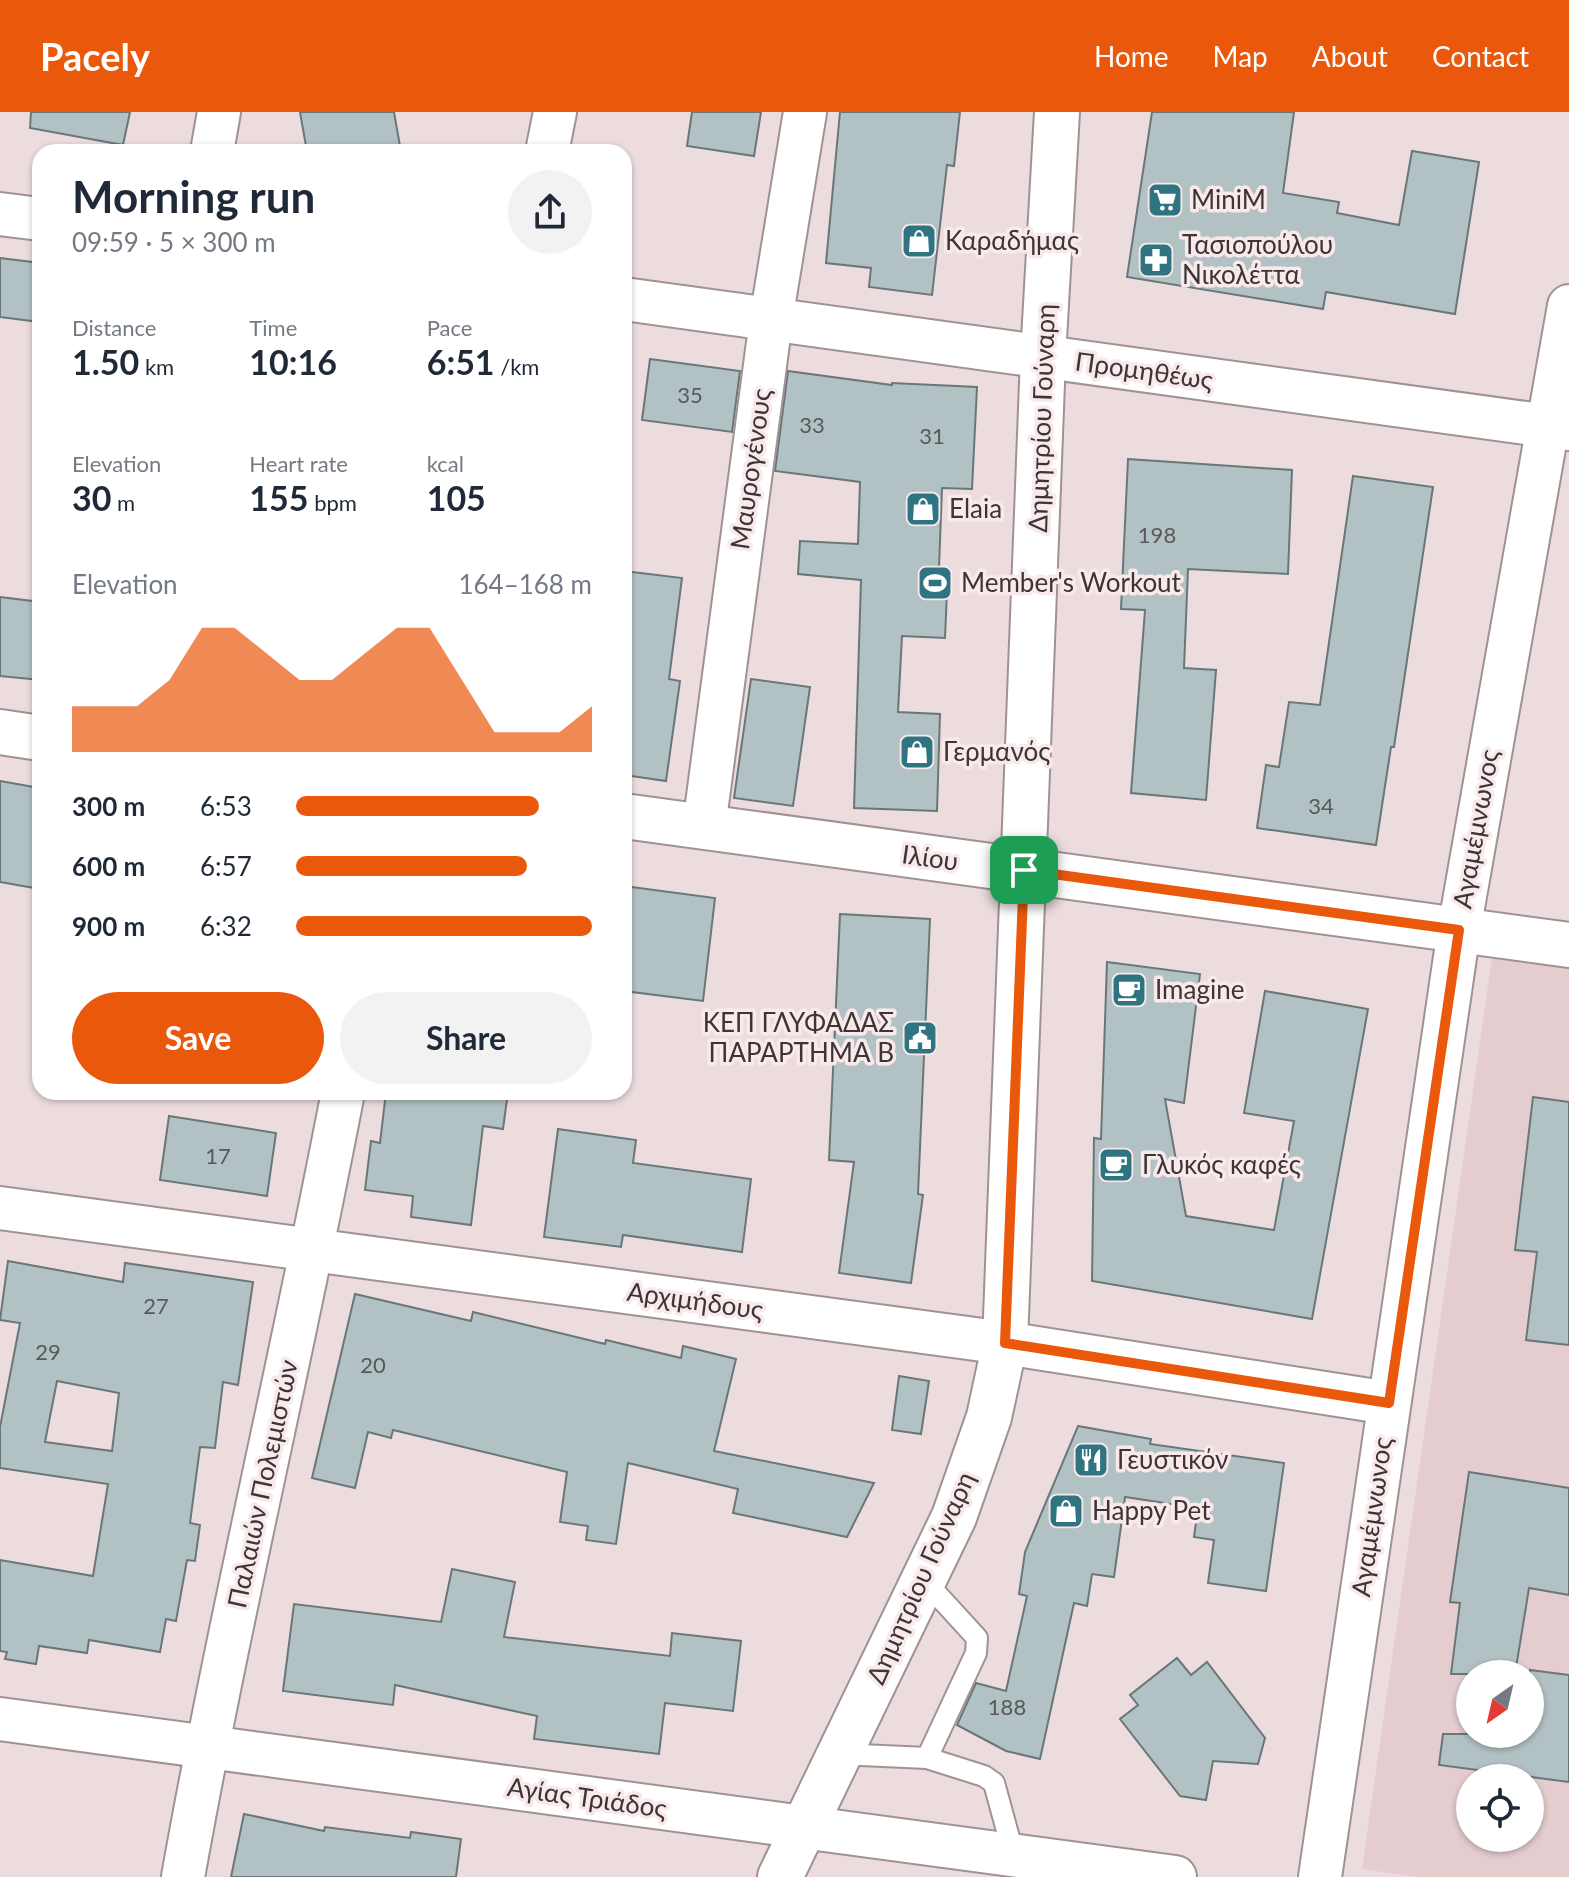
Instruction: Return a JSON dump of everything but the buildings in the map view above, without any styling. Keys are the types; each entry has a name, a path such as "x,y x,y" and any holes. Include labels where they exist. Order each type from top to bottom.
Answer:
{"main road":[{"name":"Δημητρίου Γούναρη","path":"780,1877 954,1517 989,1417 1005,1343 1043,357 1057,112"},
{"path":"0,732 32,737"},
{"name":"Ιλίου","path":"632,817 1569,945"}],"street":[{"path":"213,144 219,112"},
{"path":"549,144 555,112"},
{"name":"Μαυρογένους","path":"704,827 771,320 805,112"},
{"path":"0,214 32,218"},
{"name":"Προμηθέως","path":"632,300 1558,428"},
{"name":"Αγαμέμνωνος","path":"1320,1877 1459,930 1558,428 1569,306"},
{"name":"Παλαιών Πολεμιστών","path":"183,1877 207,1745 341,1100"},
{"name":"Αρχιμήδους","path":"0,1208 1005,1343 1389,1403"},
{"name":"Αγίας Τριάδος","path":"0,1719 1175,1877"}],"lane":[{"path":"923,1579 977,1638 976,1653 927,1758"},
{"path":"839,1754 927,1758 984,1776 994,1783 1014,1856"}],"shaded area":[{"path":"1492,958 1569,969 1569,1877 1417,1877 1362,1869"}],"place":[{"name":"MiniM","path":"1165,200"},
{"name":"Καραδήμας","path":"919,241"},
{"name":"Τασιοπούλου Νικολέττα","path":"1156,260"},
{"name":"Elaia","path":"923,509"},
{"name":"Member's Workout","path":"935,583"},
{"name":"Γερμανός","path":"917,752"},
{"name":"Imagine","path":"1129,990"},
{"name":"ΚΕΠ ΓΛΥΦΑΔΑΣ ΠΑΡΑΡΤΗΜΑ Β","path":"920,1038"},
{"name":"Γλυκός καφές","path":"1116,1165"},
{"name":"Γευστικόν","path":"1091,1460"},
{"name":"Happy Pet","path":"1066,1511"}],"route":[{"path":"1024,870 1459,930 1389,1403 1005,1343 1024,870"}]}
